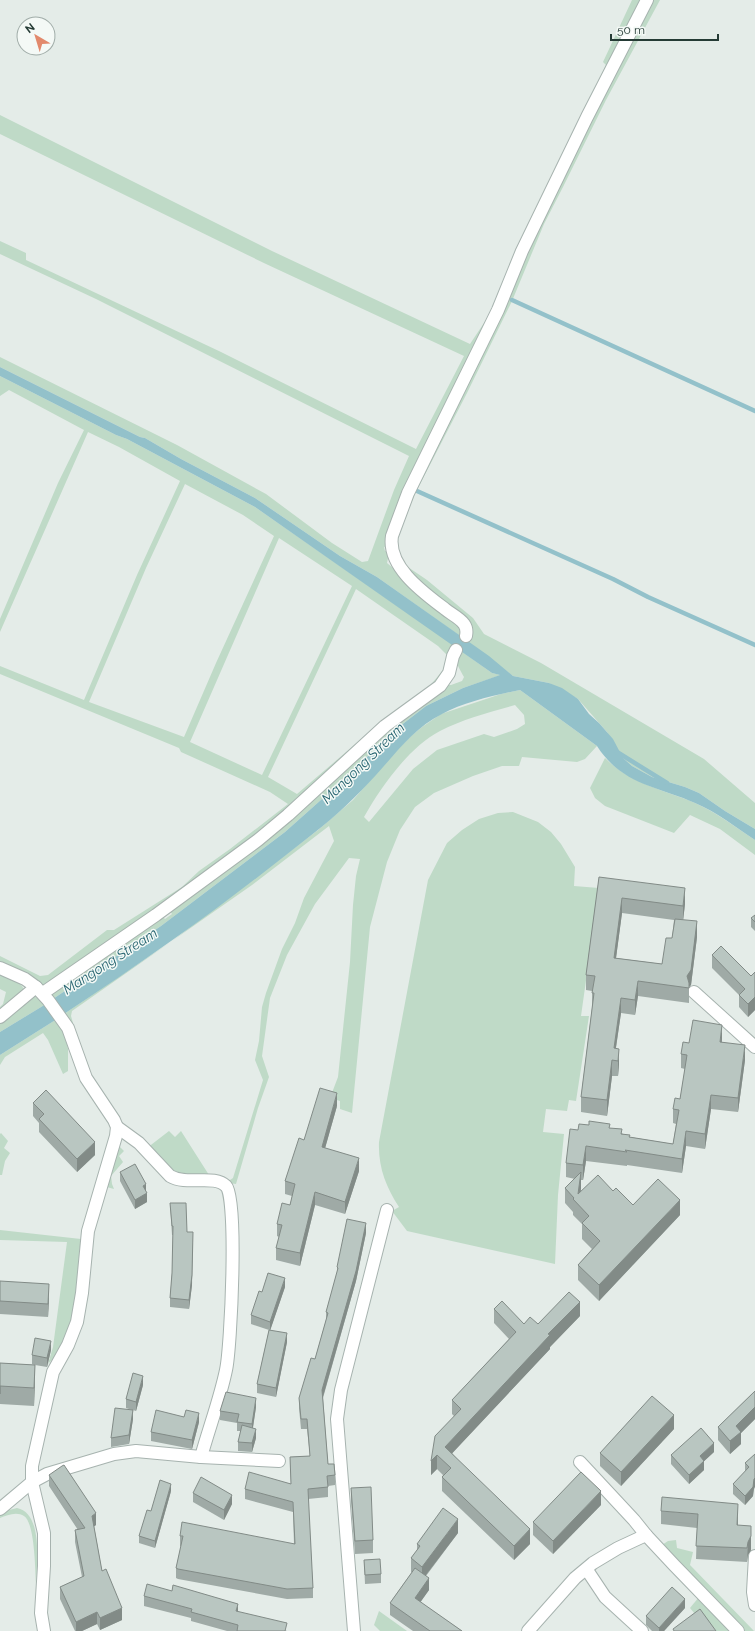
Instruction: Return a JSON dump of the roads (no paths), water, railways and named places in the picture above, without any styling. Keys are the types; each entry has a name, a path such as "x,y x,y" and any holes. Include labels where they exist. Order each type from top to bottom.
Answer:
{"street":[{"path":"466,636 468,631 464,623 425,594 401,567 394,556 390,543 392,536 408,494 498,310 522,251 587,117 648,0"},
{"path":"0,1017 43,993 156,915 258,840 288,815 385,726 440,686 449,673 456,650"},
{"path":"0,968 25,978 43,993 68,1028 86,1078 114,1120 117,1128 116,1136 88,1231 82,1293 77,1322 68,1345 53,1372 32,1466 32,1482 44,1533 44,1566 41,1613 44,1631"},
{"path":"694,992 755,1047"},
{"path":"117,1128 139,1143 170,1176 177,1180 184,1181 218,1182 225,1186 230,1198 232,1231 231,1324 226,1369 201,1457"},
{"path":"354,1631 337,1419 341,1390 387,1210"},
{"path":"0,1509 32,1482 53,1472 114,1454 136,1451 201,1457 279,1461"},
{"path":"580,1462 646,1535 738,1631"},
{"path":"529,1631 575,1578 593,1563 618,1548 646,1535"},
{"path":"755,1556 753,1592 755,1605"},
{"path":"586,1570 605,1597 642,1631"}],"water":[{"path":"0,367 140,437 145,438 255,498 340,556 377,577 489,656 513,676 549,683 562,688 578,699 589,714 613,739 623,758 632,766 652,777 699,793 755,829 755,840 718,815 703,807 629,777 607,759 597,746 520,690 470,702 442,714 423,726 406,742 354,798 322,826 207,915 145,960 64,1014 53,999 161,926 285,832 340,783 395,730 426,706 463,688 500,675 492,673 255,507 127,439 116,435 0,376"},
{"path":"46,1004 57,1019 0,1055 0,1032"}],"waterway":[{"path":"512,300 755,411"},
{"path":"417,491 755,645"},
{"name":"Mangong Stream","path":"617,752 667,783"}]}
